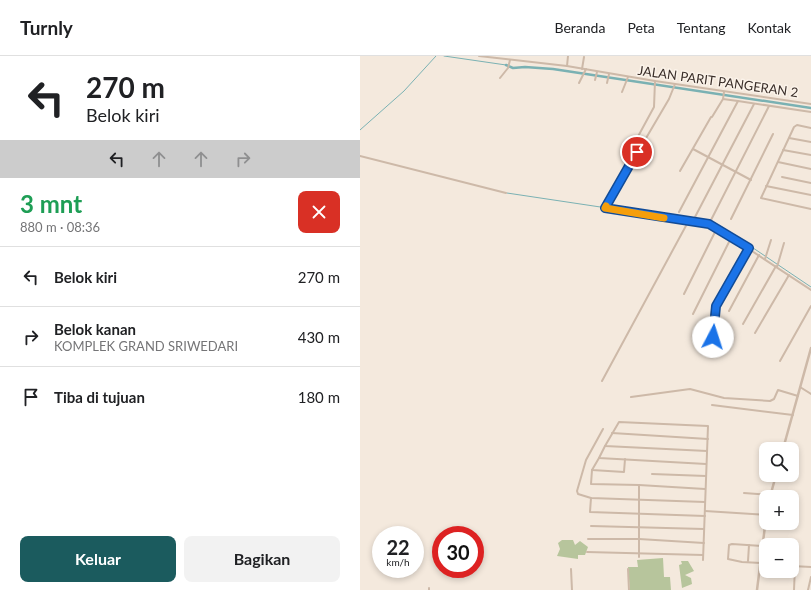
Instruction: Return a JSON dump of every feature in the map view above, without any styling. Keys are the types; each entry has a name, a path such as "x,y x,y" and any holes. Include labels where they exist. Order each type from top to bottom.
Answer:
{"street":[{"name":"JALAN PARIT PANGERAN 2","path":"479,56 567,66 597,72 608,76 811,104"},
{"path":"567,66 568,56"},
{"path":"582,69 584,57"},
{"path":"500,78 508,68 510,60"},
{"path":"579,82 586,70"},
{"path":"595,78 597,72"},
{"path":"607,83 608,76"},
{"path":"622,92 628,78"},
{"path":"635,142 654,107 654,83"},
{"path":"605,207 675,85"},
{"path":"680,171 723,99 724,92"},
{"path":"723,99 811,112"},
{"path":"679,212 738,101"},
{"path":"695,217 721,164 754,104"},
{"path":"710,224 769,106"},
{"path":"811,128 795,126 761,196 762,198 811,209"},
{"path":"731,219 773,134"},
{"path":"790,138 811,142"},
{"path":"693,149 751,180"},
{"path":"783,150 811,155"},
{"path":"360,156 506,192"},
{"path":"778,162 811,169"},
{"path":"782,177 811,183"},
{"path":"766,186 811,195"},
{"path":"601,208 605,207 688,222 710,224 732,236 759,255 765,257 789,276 811,290"},
{"path":"602,381 688,222"},
{"path":"684,294 717,228"},
{"path":"693,314 732,236"},
{"path":"765,257 771,240"},
{"path":"743,324 777,266 784,243"},
{"path":"713,337 716,306 749,248"},
{"path":"729,311 759,255"},
{"path":"755,333 789,276"},
{"path":"780,361 811,306"},
{"path":"785,442 811,348"},
{"path":"800,388 811,394"},
{"path":"631,397 690,390 724,398 770,402 774,399 778,390 798,396"},
{"path":"712,405 793,415"},
{"path":"703,560 704,516 706,489 708,426 619,422 592,470 591,484 706,489"},
{"path":"603,429 586,460 577,491 578,494 590,498 705,502"},
{"path":"612,433 708,439"},
{"path":"606,446 707,451"},
{"path":"599,458 707,464"},
{"path":"592,470 624,472 625,459"},
{"path":"652,474 706,476"},
{"path":"639,485 639,557"},
{"path":"744,493 759,495"},
{"path":"590,498 590,512 639,512 704,516"},
{"path":"705,511 759,515"},
{"path":"591,526 639,526 704,529"},
{"path":"588,539 639,539 704,543"},
{"path":"759,546 730,544 728,559 759,564"},
{"path":"748,561 749,545"},
{"path":"587,552 703,556"},
{"path":"799,566 811,567"},
{"path":"571,569 572,590"},
{"path":"628,569 629,590"},
{"path":"757,590 759,573"},
{"path":"808,590 811,577"},
{"path":"794,578 794,590"}],"green space":[{"path":"562,540 573,540 575,545 580,541 588,547 585,555 578,555 578,559 557,556 560,549 558,543"},
{"path":"663,558 664,577 670,577 671,590 630,590 628,567 638,567 637,560"},
{"path":"681,561 688,561 694,571 685,575 691,578 692,584 682,588 679,565 682,564"}],"waterway":[{"path":"360,130 404,91 436,56"},
{"path":"444,56 506,65"},
{"path":"506,65 513,68 525,67 553,69 811,108"},
{"path":"507,193 707,223"},
{"path":"710,223 722,227 811,287"}],"slow traffic":[{"path":"606,206 605,208 664,218"}],"route":[{"path":"637,152 605,208 709,224 732,236 749,248 716,306 713,337"}]}
